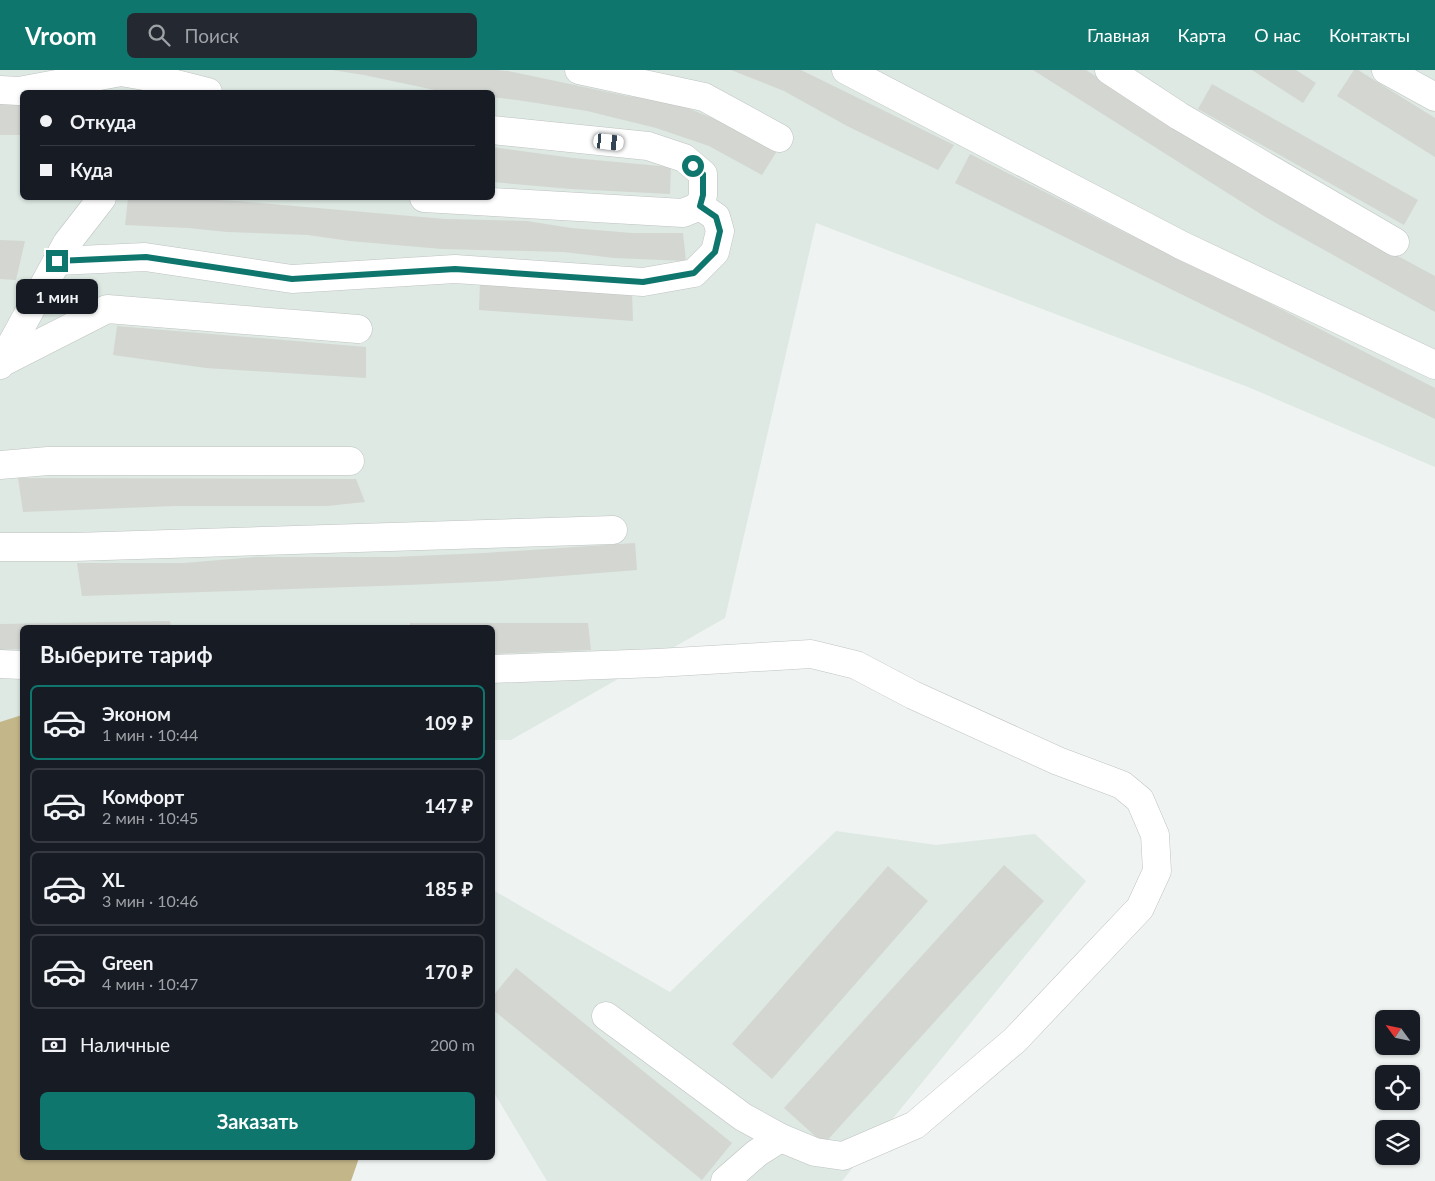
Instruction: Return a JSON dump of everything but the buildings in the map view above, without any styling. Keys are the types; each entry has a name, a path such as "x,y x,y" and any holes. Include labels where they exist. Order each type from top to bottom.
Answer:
{"street":[{"path":"579,70 704,97 779,138"},
{"path":"846,70 1181,245 1435,365"},
{"path":"1109,70 1179,116 1395,242"},
{"path":"1386,70 1435,97"},
{"path":"24,90 121,72 143,80 197,90"},
{"path":"0,90 20,91"},
{"path":"495,130 648,146 684,158 703,174 703,195 700,206"},
{"path":"1,364 67,243 100,200"},
{"path":"459,200 683,213 700,206"},
{"path":"57,261 146,257 292,279 455,269 643,282 694,273 715,252 720,231 716,217 700,206"},
{"path":"1,364 107,309 358,329"},
{"path":"0,465 48,461 350,461"},
{"path":"0,546 74,547 613,530"},
{"path":"495,669 657,663 811,654 856,664 913,695 1058,761 1122,785 1140,800 1155,835 1158,871 1140,908 1015,1040 915,1125 843,1156 815,1152 781,1138 743,1118 606,1016"},
{"path":"0,664 20,665"},
{"path":"725,1181 758,1153 781,1138"}],"shaded area":[{"path":"0,70 1435,70 1435,467 1248,387 816,223 725,618 511,740 495,740 495,625 20,625 20,813 0,825"},
{"path":"20,716 20,1160 358,1160 351,1181 0,1181 0,722"},
{"path":"836,831 936,845 1035,834 1086,881 842,1181 547,1181 495,1094 495,891 670,992"}],"route":[{"path":"57,261 146,257 292,279 455,269 643,282 694,273 715,252 720,231 716,217 700,206 703,195 703,174 693,166"}]}
